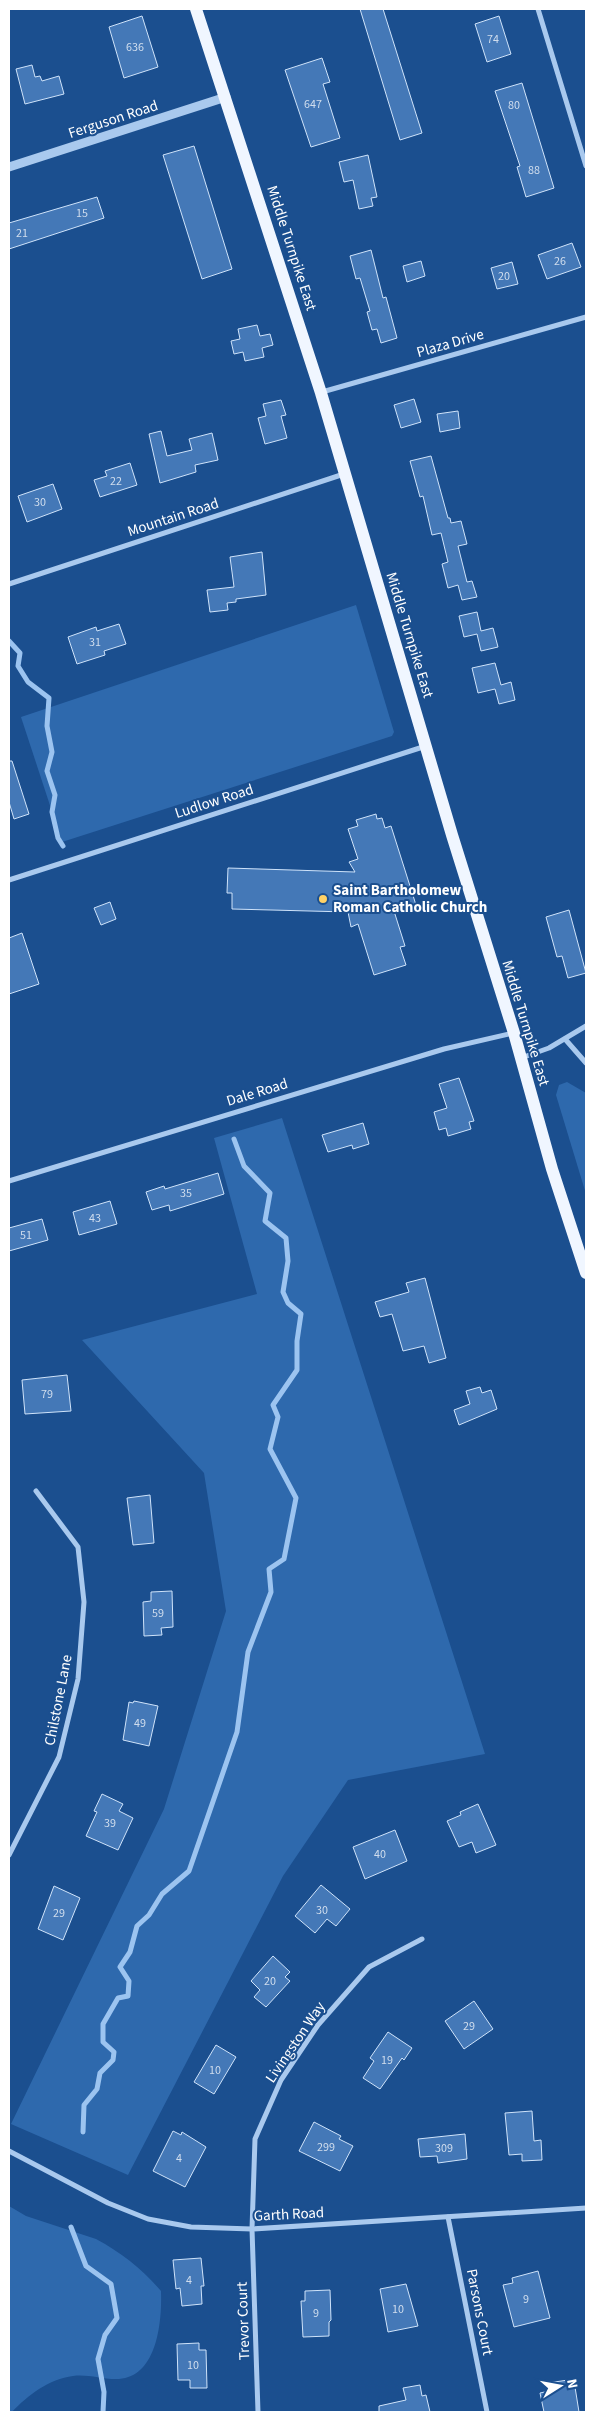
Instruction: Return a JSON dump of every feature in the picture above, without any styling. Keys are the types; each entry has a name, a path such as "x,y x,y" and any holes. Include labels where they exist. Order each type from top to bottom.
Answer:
{"main road":[{"name":"Middle Turnpike East","path":"196,9 321,393 514,1033 552,1169 586,1274"}],"street":[{"path":"538,9 586,166"},
{"name":"Ferguson Road","path":"9,167 226,98"},
{"name":"Plaza Drive","path":"321,393 586,317"},
{"name":"Mountain Road","path":"9,584 345,474"},
{"name":"Ludlow Road","path":"9,880 426,746"},
{"path":"520,1058 549,1048 586,1026"},
{"name":"Dale Road","path":"9,1181 444,1049 514,1033"},
{"path":"565,1039 586,1063"},
{"name":"Chilstone Lane","path":"9,1856 59,1757 78,1679 84,1602 78,1547 36,1491"},
{"name":"Livingston Way","path":"252,2229 255,2140 281,2080 318,2025 369,1967 422,1939"},
{"name":"Garth Road","path":"9,2151 108,2203 148,2219 191,2228 252,2229 586,2208"},
{"name":"Parsons Court","path":"448,2216 487,2412"},
{"name":"Trevor Court","path":"252,2229 258,2412"}],"shaded area":[{"path":"356,605 394,732 392,736 62,842 21,717"},
{"path":"567,1082 586,1093 586,1194 556,1095 559,1085"},
{"path":"282,1118 485,1754 348,1780 283,1876 128,2175 11,2124 164,1809 226,1611 204,1473 82,1340 257,1294 214,1138"},
{"path":"9,2206 26,2216 96,2239 131,2262 161,2291 160,2317 155,2345 150,2357 142,2368 132,2376 108,2379 91,2376 73,2376 56,2380 47,2384 12,2412 9,2412"}],"building":[{"path":"360,9 383,9 422,133 400,140"},
{"path":"142,16 158,67 124,78 109,27"},
{"path":"499,16 511,54 487,62 475,24"},
{"path":"322,58 330,82 323,84 340,138 311,147 285,70"},
{"path":"32,65 35,77 40,76 42,81 59,76 64,94 25,104 16,69"},
{"path":"522,83 554,188 526,197 517,167 520,166 495,91"},
{"path":"194,146 232,269 202,279 163,155"},
{"path":"368,155 377,197 371,198 373,206 359,209 353,180 344,182 339,162"},
{"path":"97,197 104,218 9,249 9,223"},
{"path":"572,243 581,267 547,279 538,255"},
{"path":"371,250 383,298 386,297 397,338 381,343 377,329 372,330 367,312 370,311 360,278 356,279 350,256"},
{"path":"421,261 425,276 407,282 403,266"},
{"path":"512,262 518,284 497,289 491,268"},
{"path":"257,325 260,336 270,334 273,345 262,348 264,357 245,361 243,352 234,354 231,341 240,339 238,329"},
{"path":"414,399 421,422 401,428 394,405"},
{"path":"281,400 286,415 281,416 287,438 265,444 258,418 266,416 263,404"},
{"path":"458,411 460,428 440,432 437,414"},
{"path":"161,431 167,456 192,450 189,439 212,433 218,460 195,465 196,472 160,483 149,434"},
{"path":"431,456 448,518 450,518 451,523 461,521 467,544 458,546 467,582 472,581 477,597 462,600 458,585 448,588 442,564 448,562 441,533 432,535 423,496 420,497 410,461"},
{"path":"130,463 137,485 100,497 94,480 107,476 105,471"},
{"path":"53,484 62,509 27,522 18,496"},
{"path":"262,552 266,595 236,599 236,602 227,603 228,610 210,612 207,590 234,587 230,557"},
{"path":"477,612 481,631 493,628 498,647 481,651 477,634 464,637 459,616"},
{"path":"119,624 126,644 104,651 105,655 77,664 68,637 96,627 97,631"},
{"path":"495,663 501,685 511,682 515,700 499,704 495,689 478,693 472,668"},
{"path":"9,761 12,761 29,814 14,819 9,802"},
{"name":"Saint Bartholomew Roman Catholic Church","path":"376,814 377,819 382,818 385,828 391,826 416,905 394,911 405,946 400,947 406,965 374,975 358,924 351,927 348,912 232,909 232,893 227,893 228,868 355,872 349,862 358,859 348,829 358,826 356,820"},
{"path":"110,902 116,919 101,925 94,908"},
{"path":"569,910 586,973 568,978 562,956 557,957 546,917"},
{"path":"22,933 39,984 9,994 9,938"},
{"path":"459,1078 474,1121 469,1122 471,1129 448,1136 446,1128 439,1130 434,1112 447,1108 439,1084"},
{"path":"363,1123 369,1144 353,1149 352,1145 328,1152 322,1135"},
{"path":"218,1173 224,1194 170,1211 169,1205 152,1210 146,1192 164,1186 165,1189"},
{"path":"110,1201 117,1224 79,1235 73,1212"},
{"path":"42,1219 48,1240 9,1251 9,1228"},
{"path":"425,1278 446,1358 429,1363 424,1346 403,1351 392,1314 380,1317 375,1302 409,1292 406,1283"},
{"path":"67,1375 71,1411 25,1414 22,1380"},
{"path":"480,1387 482,1393 491,1390 497,1409 459,1425 454,1410 470,1404 466,1391"},
{"path":"150,1495 154,1543 133,1545 127,1498"},
{"path":"172,1591 173,1627 161,1628 162,1635 144,1636 143,1602 151,1601 151,1592"},
{"path":"134,1701 158,1706 149,1746 123,1740 129,1702 133,1703"},
{"path":"102,1794 123,1804 119,1811 133,1818 118,1850 86,1836 97,1812 94,1811"},
{"path":"478,1804 496,1845 476,1853 472,1842 459,1847 447,1821 461,1815 460,1812"},
{"path":"395,1830 407,1861 365,1879 353,1847"},
{"path":"321,1885 350,1909 336,1926 327,1919 315,1933 295,1916"},
{"path":"54,1886 80,1898 63,1940 38,1929"},
{"path":"273,1956 290,1972 285,1977 290,1981 266,2007 254,1997 260,1990 251,1981"},
{"path":"474,2001 493,2029 464,2049 445,2021"},
{"path":"388,2032 412,2048 404,2060 402,2058 380,2089 363,2078 374,2061 370,2058"},
{"path":"216,2045 236,2057 214,2094 194,2082"},
{"path":"532,2111 534,2141 541,2140 542,2160 522,2161 522,2154 509,2155 505,2113"},
{"path":"314,2122 341,2136 339,2139 353,2146 340,2171 299,2151"},
{"path":"173,2131 181,2135 182,2132 206,2147 185,2187 153,2171"},
{"path":"465,2134 467,2159 438,2163 437,2156 420,2157 418,2139"},
{"path":"201,2258 204,2286 201,2286 202,2304 182,2306 180,2288 176,2289 173,2260"},
{"path":"538,2271 550,2318 514,2327 503,2285 513,2283 512,2278"},
{"path":"406,2284 418,2326 388,2332 380,2289"},
{"path":"330,2290 331,2320 329,2322 329,2336 303,2337 301,2301 305,2301 305,2291"},
{"path":"199,2343 199,2350 206,2350 207,2388 190,2388 190,2380 178,2380 177,2344"},
{"path":"568,2380 569,2388 575,2387 579,2412 544,2412 540,2393 549,2391 548,2383"},
{"path":"420,2385 422,2396 426,2395 430,2412 379,2412 379,2406 406,2400 403,2388"}],"waterway":[{"path":"9,641 20,653 18,666 28,682 49,698 47,726 52,752 47,771 55,795 52,812 58,838 63,846"},
{"path":"83,2132 84,2105 97,2089 100,2073 113,2060 114,2052 103,2042 103,2024 118,1998 128,1996 129,1981 120,1967 130,1952 137,1926 149,1915 162,1894 189,1871 237,1732 248,1652 271,1592 269,1569 284,1559 296,1498 270,1449 278,1417 273,1405 297,1370 297,1341 301,1314 288,1303 283,1292 288,1261 286,1238 265,1221 270,1193 244,1166 234,1139"},
{"path":"71,2227 86,2266 111,2284 117,2318 105,2335 98,2359 104,2392 103,2412"}],"place":[{"name":"Saint Bartholomew Roman Catholic Church","path":"323,899"}]}
